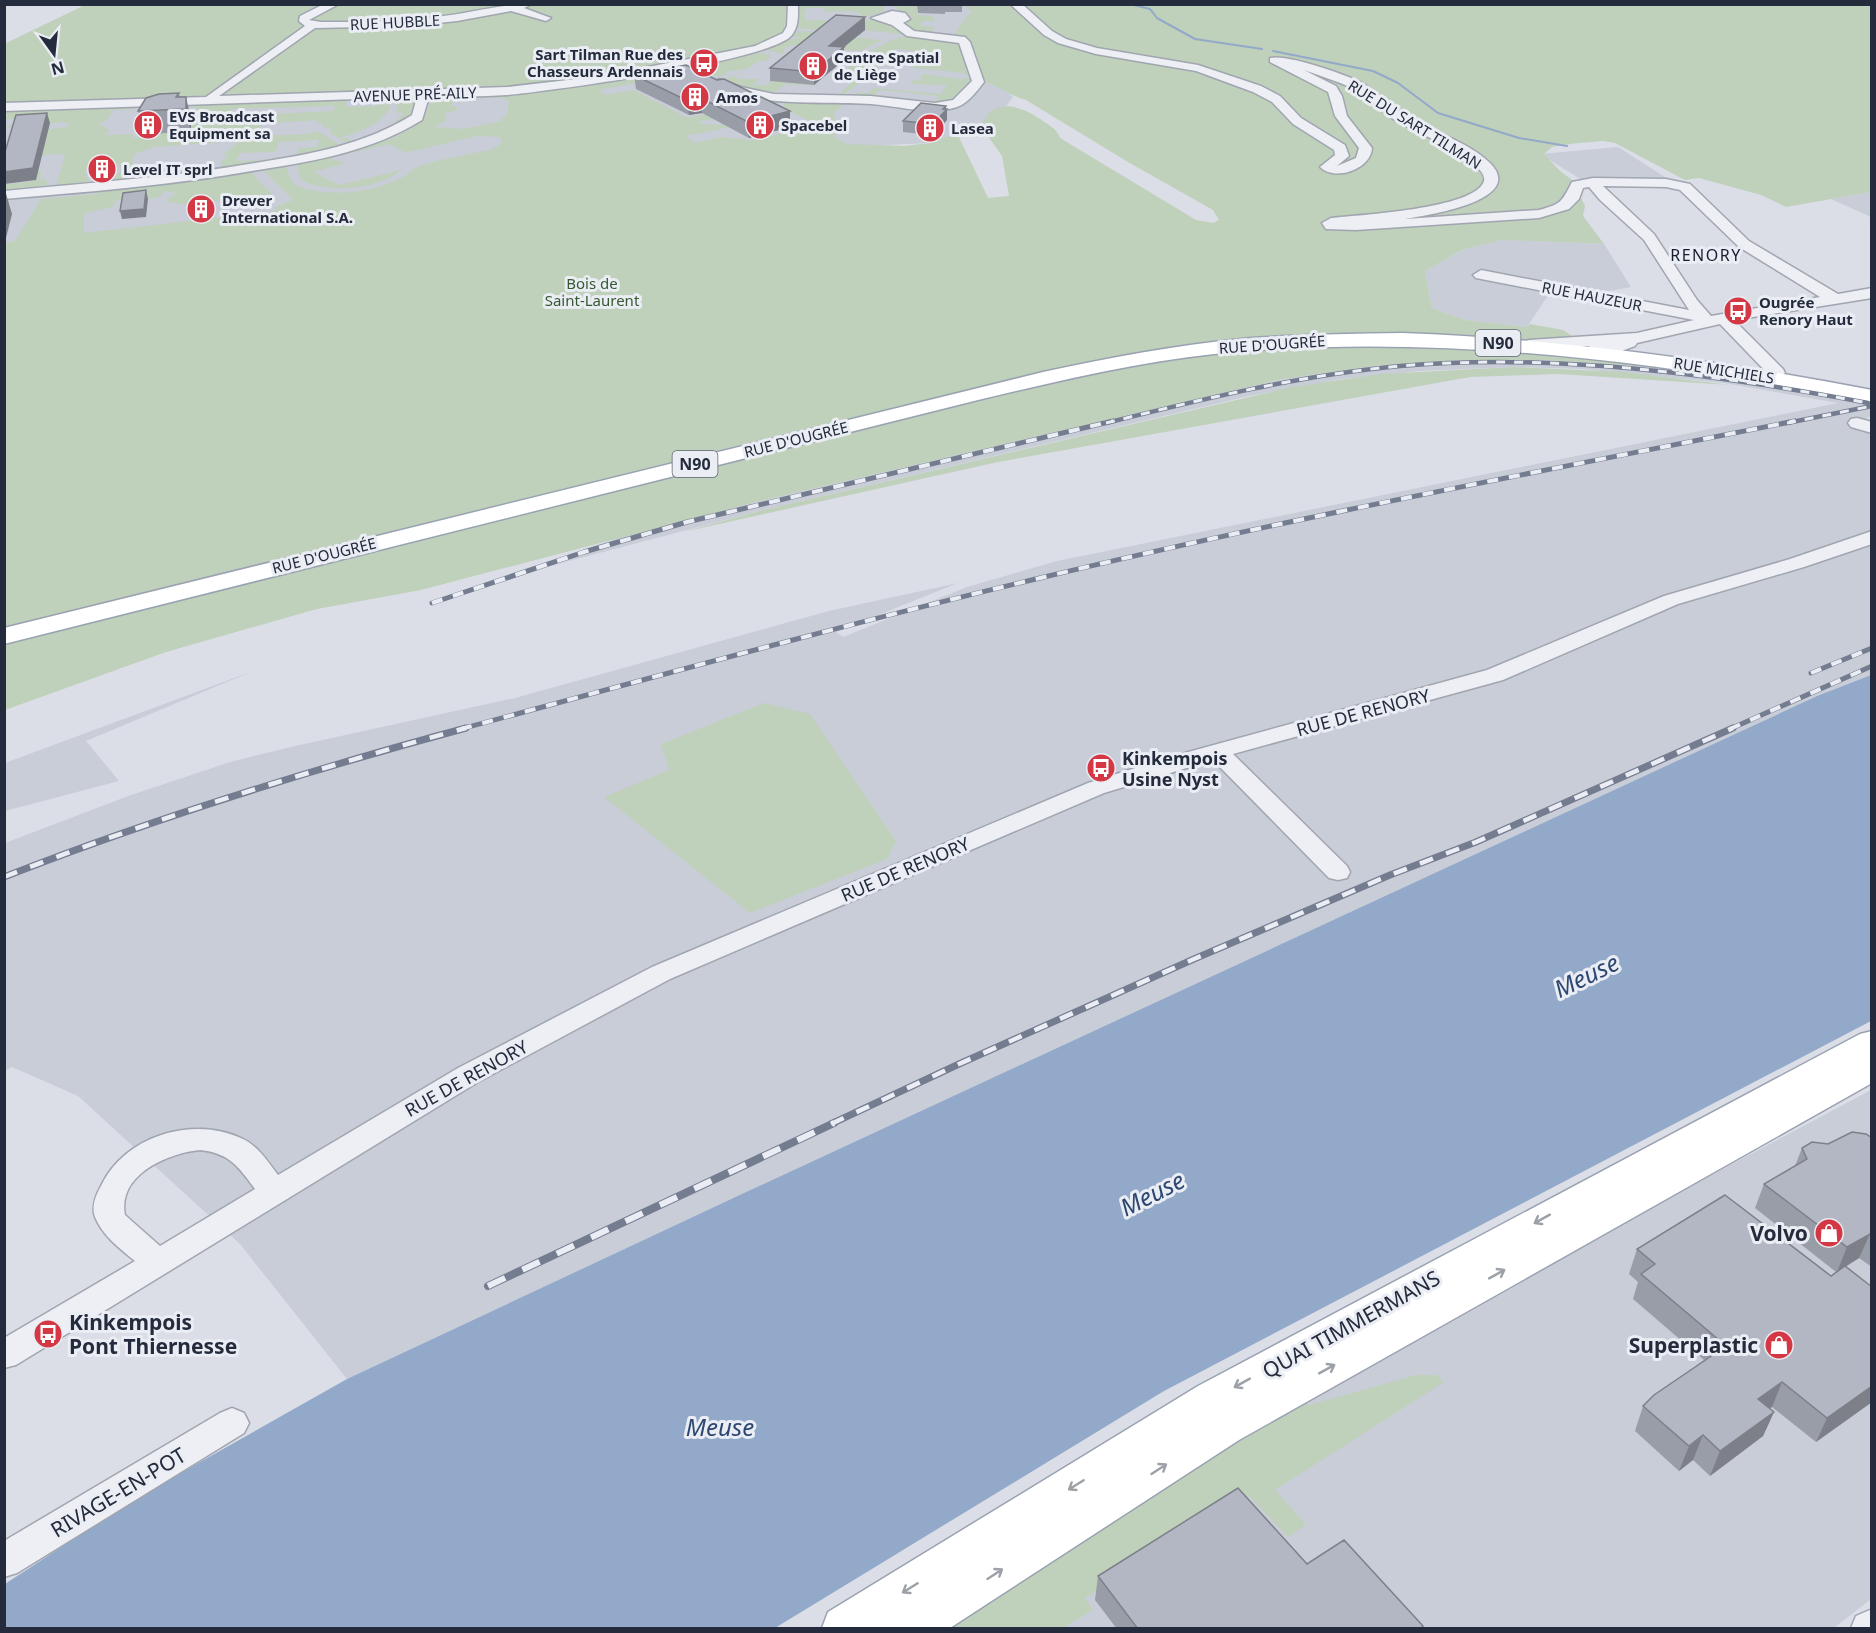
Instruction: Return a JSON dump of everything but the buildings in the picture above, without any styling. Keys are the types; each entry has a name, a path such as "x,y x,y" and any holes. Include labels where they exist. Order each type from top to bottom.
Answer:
{"main road":[{"name":"RUE D'OUGRÉE","path":"4,636 976,394 1087,369 1205,350 1303,341 1394,339 1606,346"},
{"name":"RUE MICHIELS","path":"1606,346 1648,358 1872,396"},
{"name":"QUAI TIMMERMANS","path":"845,1629 1213,1399 1872,1043"},
{"name":"QUAI TIMMERMANS","path":"910,1629 1224,1427 1872,1066"}],"street":[{"path":"209,101 214,94 334,4"},
{"name":"RUE HUBBLE","path":"309,22 360,25 463,17 527,4"},
{"name":"AVENUE PRÉ-AILY","path":"4,107 547,88 743,54 776,42 790,30 793,4"},
{"name":"RUE DU SART TILMAN","path":"1016,4 1048,33 1062,41 1096,51 1198,68 1269,94 1297,121 1340,148 1342,156 1327,167 1329,170 1340,170 1363,159 1366,153 1363,142 1343,121 1336,94 1332,89 1274,60 1286,60 1358,86 1400,118 1477,158 1490,172 1488,189 1457,205 1417,213 1331,222 1329,223 1331,226 1539,214 1563,207 1575,196 1577,185 1593,182"},
{"path":"513,8 546,18"},
{"path":"710,79 725,86 795,99 869,100 940,106 957,103 978,82 964,42 961,39 911,34 891,14"},
{"path":"463,17 479,30"},
{"path":"350,40 360,25"},
{"path":"682,65 697,73"},
{"path":"4,195 207,175 344,150 381,138 418,117 424,94"},
{"path":"1593,182 1666,183 1685,187 1744,244 1835,299"},
{"path":"1593,182 1604,199 1625,214 1650,238 1718,318 1776,373"},
{"name":"RUE HAUZEUR","path":"1481,275 1718,318"},
{"path":"1718,318 1872,293"},
{"name":"RUE D'OUGRÉE","path":"1606,346 1718,318"},
{"path":"1633,340 1632,351 1648,358"},
{"name":"RUE DE RENORY","path":"7,1347 158,1262 468,1075 682,963 1089,791 1218,752 1504,672 1656,606 1814,558 1872,537"},
{"path":"1218,752 1338,872"},
{"path":"158,1262 111,1218 109,1204 113,1190 132,1165 173,1143 194,1139 216,1141 235,1147 274,1191"},
{"name":"RIVAGE-EN-POT","path":"4,1561 232,1423"}],"shaded area":[{"path":"787,4 982,5 1009,93 1013,97 1007,105 981,126 950,142 887,145 354,208 5,242 5,104 195,99 784,30"},
{"path":"1618,147 1671,181 1611,178 1582,180 1540,154"},
{"path":"1871,192 1871,217 1831,199"},
{"path":"1502,240 1604,244 1631,287 1599,293 1555,285 1527,327 1465,320 1432,308 1425,271 1462,250"},
{"path":"1510,359 1621,364 1669,369 1670,366 1832,393 1871,402 1871,417 1866,417 1872,422 1871,675 1817,696 347,1379 240,1244 78,1096 12,1067 5,1071 5,843 131,795 230,762 515,698 829,611 958,583 836,632 843,637 967,587 1057,561 1838,403 1724,383 1582,369 1514,367 1419,371 1342,379 1249,396 763,510 474,586 630,534 756,502 1283,379 1373,366"},
{"path":"253,671 86,741 119,781 5,811 5,763"},
{"path":"1871,1090 1871,1599 1834,1628 1044,1628 1221,1454 1556,1258"}],"green space":[{"path":"885,4 883,12 861,18 860,13 825,12 824,8 806,8 805,13 800,13 800,5"},
{"path":"85,5 787,5 784,30 763,45 737,52 540,87 223,99 217,95 195,99 5,104 4,44"},
{"path":"895,5 917,5 917,15 932,16 935,21 923,21 920,26 934,27 931,34 914,32 904,25 913,17 899,12"},
{"name":"Bois de Saint-Laurent","path":"967,5 1871,5 1871,192 1786,207 1761,195 1699,178 1685,180 1615,143 1603,141 1552,147 1544,154 1572,180 1585,206 1583,216 1604,244 1502,240 1462,250 1425,271 1432,308 1465,320 1527,327 1530,324 1563,330 1578,340 1581,354 1670,366 1669,369 1546,360 1461,360 1373,366 1283,379 756,502 421,590 317,609 166,652 5,710 5,242 15,241 41,199 97,194 97,188 102,188 101,182 109,176 121,173 119,165 86,168 85,173 91,186 55,189 65,155 48,154 33,160 5,179 5,148 9,148 18,137 9,137 9,135 67,127 68,124 63,122 8,128 9,125 25,123 25,118 5,120 4,110 162,105 157,108 113,110 106,121 99,124 109,130 106,135 133,134 132,138 144,137 185,114 193,114 197,107 174,107 175,105 347,99 346,107 391,105 377,122 363,130 342,137 352,141 380,131 399,119 403,113 396,112 398,108 393,101 397,98 416,97 420,99 415,109 400,123 352,143 345,142 330,133 331,127 324,128 323,124 315,122 319,120 263,124 259,129 239,131 225,142 153,147 135,154 132,162 135,167 155,170 155,174 162,173 161,178 250,171 272,194 187,205 165,201 176,193 165,191 157,198 116,200 114,206 84,214 84,233 275,211 275,207 293,200 262,169 285,165 293,184 318,191 331,193 359,191 400,179 422,165 493,149 502,143 500,137 477,136 413,151 405,152 389,144 334,155 369,146 406,131 424,117 431,100 437,97 482,95 481,99 453,100 452,106 457,107 457,110 445,114 446,121 433,127 464,129 504,119 500,119 507,114 509,101 492,98 493,94 569,88 673,70 687,73 598,90 606,95 634,90 687,118 747,106 760,100 783,99 773,107 698,122 730,127 685,136 695,143 721,137 750,140 820,126 781,107 790,100 845,103 833,113 836,121 844,129 834,136 846,144 904,146 930,143 957,133 988,198 1009,196 1002,156 981,126 992,111 1000,107 1016,107 1052,127 1060,138 1196,220 1213,223 1219,220 1213,210 1026,100 986,82 968,40 947,33 954,34 972,10 967,9","holes":["335,106 333,111 230,116 232,112 230,111 234,109"]},
{"path":"799,14 805,14 805,20 825,20 825,23 853,23 853,19 873,20 886,23 904,32 900,34 835,27 817,30 797,28"},
{"path":"799,31 814,32 811,34 819,35 882,40 861,51 796,45 788,46 782,51 787,52 782,54 767,50 789,39 797,39 799,37 792,37"},
{"path":"906,36 957,40 963,51 963,62 966,63 970,76 964,75 965,73 913,68 916,65 912,64 915,61 937,63 941,60 941,55 896,49 887,58 875,59 872,64 878,66 868,75 895,78 891,82 864,79 845,94 845,99 837,97 856,78 845,71 873,49"},
{"path":"758,53 771,55 766,61 759,61 747,69 725,72 728,75 711,76 696,67"},
{"path":"924,74 959,79 969,78 973,81 956,97 944,104 906,101 913,98 911,100 933,103 939,96 879,90 872,97 900,97 898,99 849,99 858,92 868,93 874,88 941,94 947,85 910,84 914,80 920,80 923,76 918,76"},
{"path":"738,76 736,79 759,79 753,85 767,85 771,81 824,86 785,84 775,92 825,97 759,91 720,80"},
{"path":"312,131 321,133 344,148 299,158 296,156 299,148 317,147 319,140 279,142 275,152 240,153 236,161 273,159 274,157 289,158 229,170 221,168 222,160 229,156 222,155 249,134 258,133 257,136 310,134"},
{"path":"325,157 346,163 313,172 340,185 401,170 379,182 352,188 325,187 301,180 296,163"},
{"path":"38,171 41,171 40,180 47,179 46,189 5,192 5,184 30,182"},
{"path":"1514,367 1623,372 1730,385 1559,374 1470,377 998,462 683,532 763,510 1292,387 1381,374"},
{"path":"764,703 810,714 896,841 887,859 750,913 604,797 669,770 661,744"},
{"path":"1416,1375 1436,1375 1444,1382 1275,1490 1306,1525 1288,1537 1248,1495 1085,1598 1093,1610 1063,1628 947,1628 1218,1454 1305,1402 1309,1405"}],"water":[{"name":"Meuse","path":"1871,675 1871,1021 1164,1391 775,1628 5,1628 5,1584 138,1497 347,1379 1817,696"}],"waterway":[{"path":"1130,4 1150,9 1157,18 1195,39 1262,49"},
{"path":"1273,51 1373,71 1398,83 1438,113 1519,138 1567,146"}],"railway":[{"path":"1106,423 1216,397 1326,375 1400,366 1459,363 1518,362 1635,369 1752,383 1868,403"},
{"path":"1787,423 1872,406"},
{"path":"432,603 584,552 687,522 1113,421"},
{"path":"461,729 822,632 1134,556 1417,496 1795,421"},
{"path":"1811,673 1872,648"},
{"path":"1730,729 1872,666"},
{"path":"4,877 233,796 466,728"},
{"path":"831,1124 1194,959 1390,875 1476,842 1733,728"},
{"path":"488,1286 834,1123"}],"place":[{"name":"Sart Tilman Rue des Chasseurs Ardennais","path":"704,63"},
{"name":"Centre Spatial de Liège","path":"813,66"},
{"name":"Amos","path":"695,97"},
{"name":"EVS Broadcast Equipment sa","path":"148,125"},
{"name":"Spacebel","path":"760,125"},
{"name":"Lasea","path":"930,128"},
{"name":"Level IT sprl","path":"102,169"},
{"name":"Drever International S.A.","path":"201,209"},
{"name":"Ougrée Renory Haut","path":"1738,311"},
{"name":"Kinkempois Usine Nyst","path":"1101,768"},
{"name":"Volvo","path":"1829,1233"},
{"name":"Kinkempois Pont Thiernesse","path":"48,1334"},
{"name":"Superplastic","path":"1779,1345"}],"district":[{"name":"RENORY","path":"1706,255"}]}
